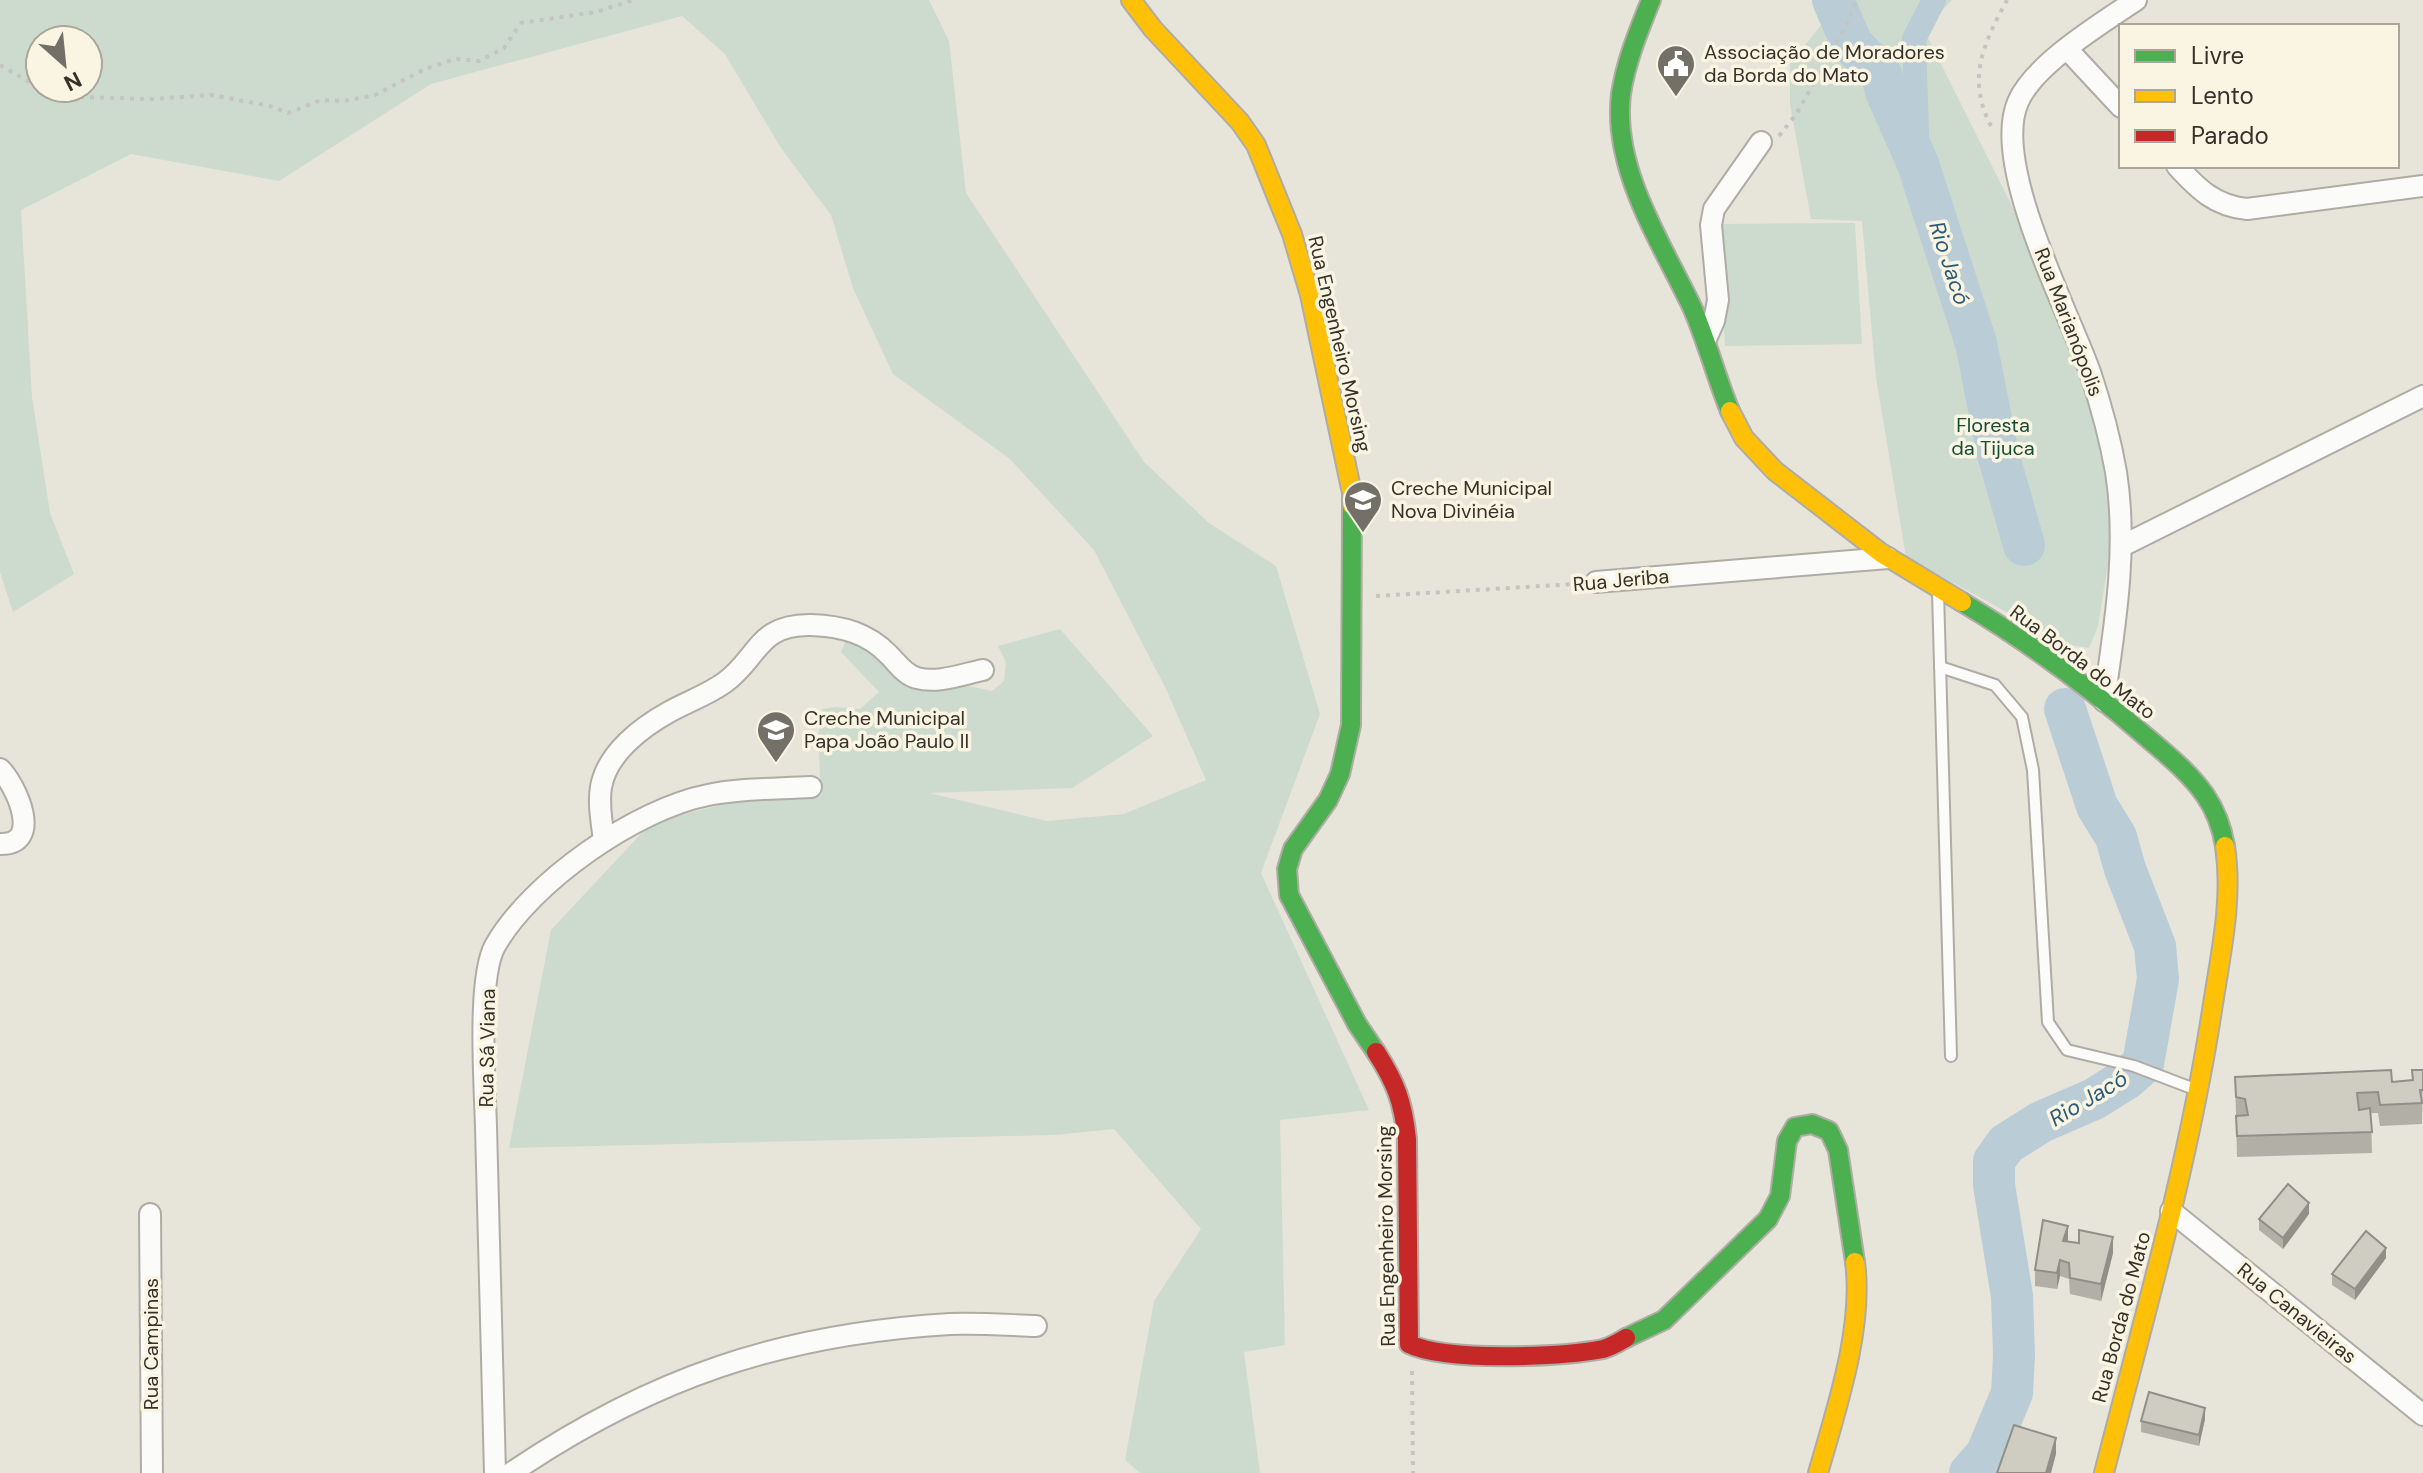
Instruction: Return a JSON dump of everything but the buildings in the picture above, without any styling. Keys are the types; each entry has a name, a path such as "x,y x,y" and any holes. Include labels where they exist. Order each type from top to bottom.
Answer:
{"street":[{"name":"Rua Engenheiro Morsing","path":"1131,0 1153,29 1240,122 1256,145 1292,234 1310,295 1352,493 1353,696 1347,747 1340,774 1328,800 1293,849 1287,869 1289,895 1357,1024 1394,1080 1404,1109 1409,1344"},
{"name":"Rua Borda do Mato","path":"1651,0 1638,31 1620,105 1625,149 1645,210 1706,339 1726,407 1755,451 1780,475 1888,558 2024,640 2104,701 2175,762 2204,792 2217,817 2226,846 2226,913 2207,1053 2192,1087 2171,1211 2104,1473"},
{"name":"Rua Marianópolis","path":"2104,701 2122,546 2120,501 2106,423 2020,193 2012,153 2012,125 2018,102 2032,79 2067,49 2136,0"},
{"path":"2067,49 2119,105"},
{"path":"1706,339 1718,300 1711,225 1714,209 1761,142"},
{"path":"2179,168 2211,199 2230,208 2247,209 2423,186"},
{"path":"2122,546 2423,396"},
{"name":"Rua Jeriba","path":"1596,582 1888,558"},
{"path":"604,841 601,785 613,759 638,733 669,712 725,682 752,652 785,627 826,626 869,637 915,678 933,680 983,670"},
{"path":"0,769 10,780 20,800 24,822 19,837 7,844 0,844"},
{"name":"Rua Sá Viana","path":"495,1473 484,1056 488,976 493,948 548,883 621,828 669,807 708,795 811,787"},
{"path":"1409,1344 1424,1351 1446,1354 1557,1355 1607,1348 1664,1320 1768,1219 1780,1196 1787,1141 1795,1127 1812,1124 1829,1131 1838,1150 1856,1268 1846,1377 1818,1473"},
{"name":"Rua Canavieiras","path":"2171,1211 2423,1415"},
{"name":"Rua Campinas","path":"150,1214 152,1473"},
{"path":"511,1473 564,1437 636,1398 712,1368 791,1345 872,1330 954,1324 1036,1326"}],"lane":[{"path":"1937,586 1951,1056"},
{"path":"1940,667 1995,685 2022,717 2033,770 2048,1022 2067,1050 2134,1066 2192,1087"}],"path":[{"path":"104,98 153,99 212,95 270,106 288,113 321,100 344,101 375,95 425,69 455,59 479,61 504,48 521,23 596,12 633,0"},
{"path":"1761,142 1780,136 1797,113 1848,22 1856,0"},
{"path":"2007,0 1984,45 1979,83 1987,119 2012,153"},
{"path":"0,65 24,79"},
{"name":"Rua Jeriba","path":"1354,598 1596,582"},
{"name":"Rua Engenheiro Morsing","path":"1409,1344 1412,1361 1413,1473"}],"green space":[{"path":"0,0 929,0 949,41 966,193 1144,462 1209,523 1276,566 1320,714 1261,873 1369,1110 1280,1120 1285,1345 1244,1352 1260,1473 1140,1473 1125,1460 1154,1301 1201,1229 1114,1129 1054,1135 509,1148 551,930 651,823 735,801 821,796 818,738 822,709 860,709 879,692 841,652 847,638 885,659 895,678 907,687 928,690 951,682 992,691 1004,681 1006,662 998,646 1060,629 1153,736 1072,788 929,793 1047,821 1124,814 1206,780 1166,689 1094,550 1010,459 893,374 853,288 831,215 781,148 725,54 682,16 431,84 279,181 131,154 21,210 32,397 50,513 74,574 13,612 0,572"},
{"name":"Floresta da Tijuca","path":"1841,0 1952,0 1924,30 2053,288 2096,409 2114,526 2098,626 2089,648 2065,644 1906,557 1876,378 1862,221 1811,219 1790,104 1790,64"},
{"path":"1855,223 1862,344 1725,346 1719,224"}],"waterway":[{"name":"Rio Jacó","path":"1833,0 1852,44 1881,74 1918,164 1976,343 1998,454 2024,545"},
{"path":"1918,164 1914,39 1934,0"},
{"name":"Rio Jacó","path":"1970,1473 1986,1455 2012,1393 2012,1296 1994,1185 1994,1161 2006,1144 2041,1122 2094,1099 2143,1064 2158,979 2155,946 2116,837 2097,806 2065,709"}],"traffic: fast":[{"path":"1651,0 1623,82 1620,122 1624,150 1642,204 1692,307 1730,411"},
{"path":"1352,505 1351,725 1340,774 1328,800 1293,849 1287,869 1289,895 1357,1024 1376,1052"},
{"path":"1962,602 2079,681 2177,764 2209,801 2225,846"},
{"path":"1626,1338 1664,1320 1768,1219 1780,1196 1787,1141 1795,1127 1812,1124 1829,1131 1838,1150 1855,1262"}],"traffic: slow":[{"path":"1131,0 1153,29 1240,122 1256,145 1292,234 1310,295 1352,505"},
{"path":"1730,411 1744,438 1775,471 1881,553 1962,602"},
{"path":"2104,1473 2164,1240 2203,1063 2225,925 2228,886 2225,846"},
{"path":"1818,1473 1852,1341 1856,1314 1855,1262"}],"traffic: jam":[{"path":"1376,1052 1398,1093 1407,1139 1409,1344 1449,1354 1533,1356 1603,1349 1626,1338"}],"place":[{"name":"Associação de Moradores da Borda do Mato","path":"1676,98"},
{"name":"Creche Municipal Nova Divinéia","path":"1363,534"},
{"name":"Creche Municipal Papa João Paulo II","path":"776,764"}]}
